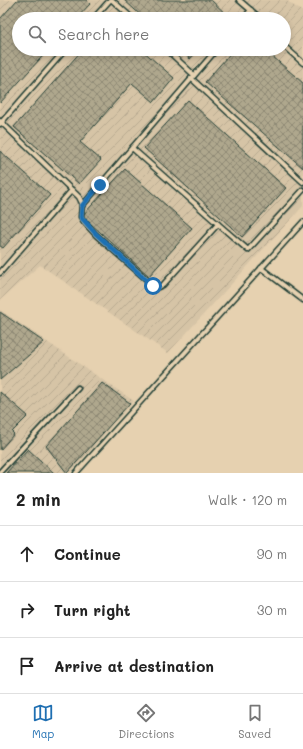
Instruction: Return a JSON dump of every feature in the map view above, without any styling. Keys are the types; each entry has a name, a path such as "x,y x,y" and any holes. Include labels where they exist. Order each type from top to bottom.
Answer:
{"lane":[{"path":"100,12 111,0 125,12"},
{"path":"239,0 251,10"},
{"path":"291,52 303,63"},
{"path":"60,56 1,122 79,197 82,203 81,217 92,230 153,286 158,287 165,284 218,224"},
{"path":"173,56 303,182"},
{"path":"82,206 211,56"},
{"path":"132,148 248,250 303,190"},
{"path":"0,273 72,190"},
{"path":"76,473 303,222"},
{"path":"261,268 303,300"},
{"path":"0,472 78,388"}],"shaded area":[{"path":"0,0 286,0 303,12 303,206 168,353 40,265 0,300"},
{"path":"0,310 134,401 70,473 0,473"}],"building":[{"path":"17,0 86,0 90,4 83,12 12,12 12,56 43,56 0,103 0,19"},
{"path":"124,0 211,0 224,12 137,12"},
{"path":"77,56 149,56 174,78 154,102 132,83 80,142 101,160 79,184 14,127"},
{"path":"228,56 272,56 303,83 303,168 205,82"},
{"path":"188,100 286,188 242,237 144,148"},
{"path":"0,151 50,195 3,248 0,246"},
{"path":"125,169 192,228 149,276 82,216"},
{"path":"0,312 44,342 0,380"},
{"path":"102,383 130,403 67,473 46,446"},
{"path":"0,392 28,416 12,432 14,434 0,450"},
{"path":"28,449 54,473 6,473"}],"route":[{"path":"100,185 82,206 81,217 96,234 153,286"}]}
